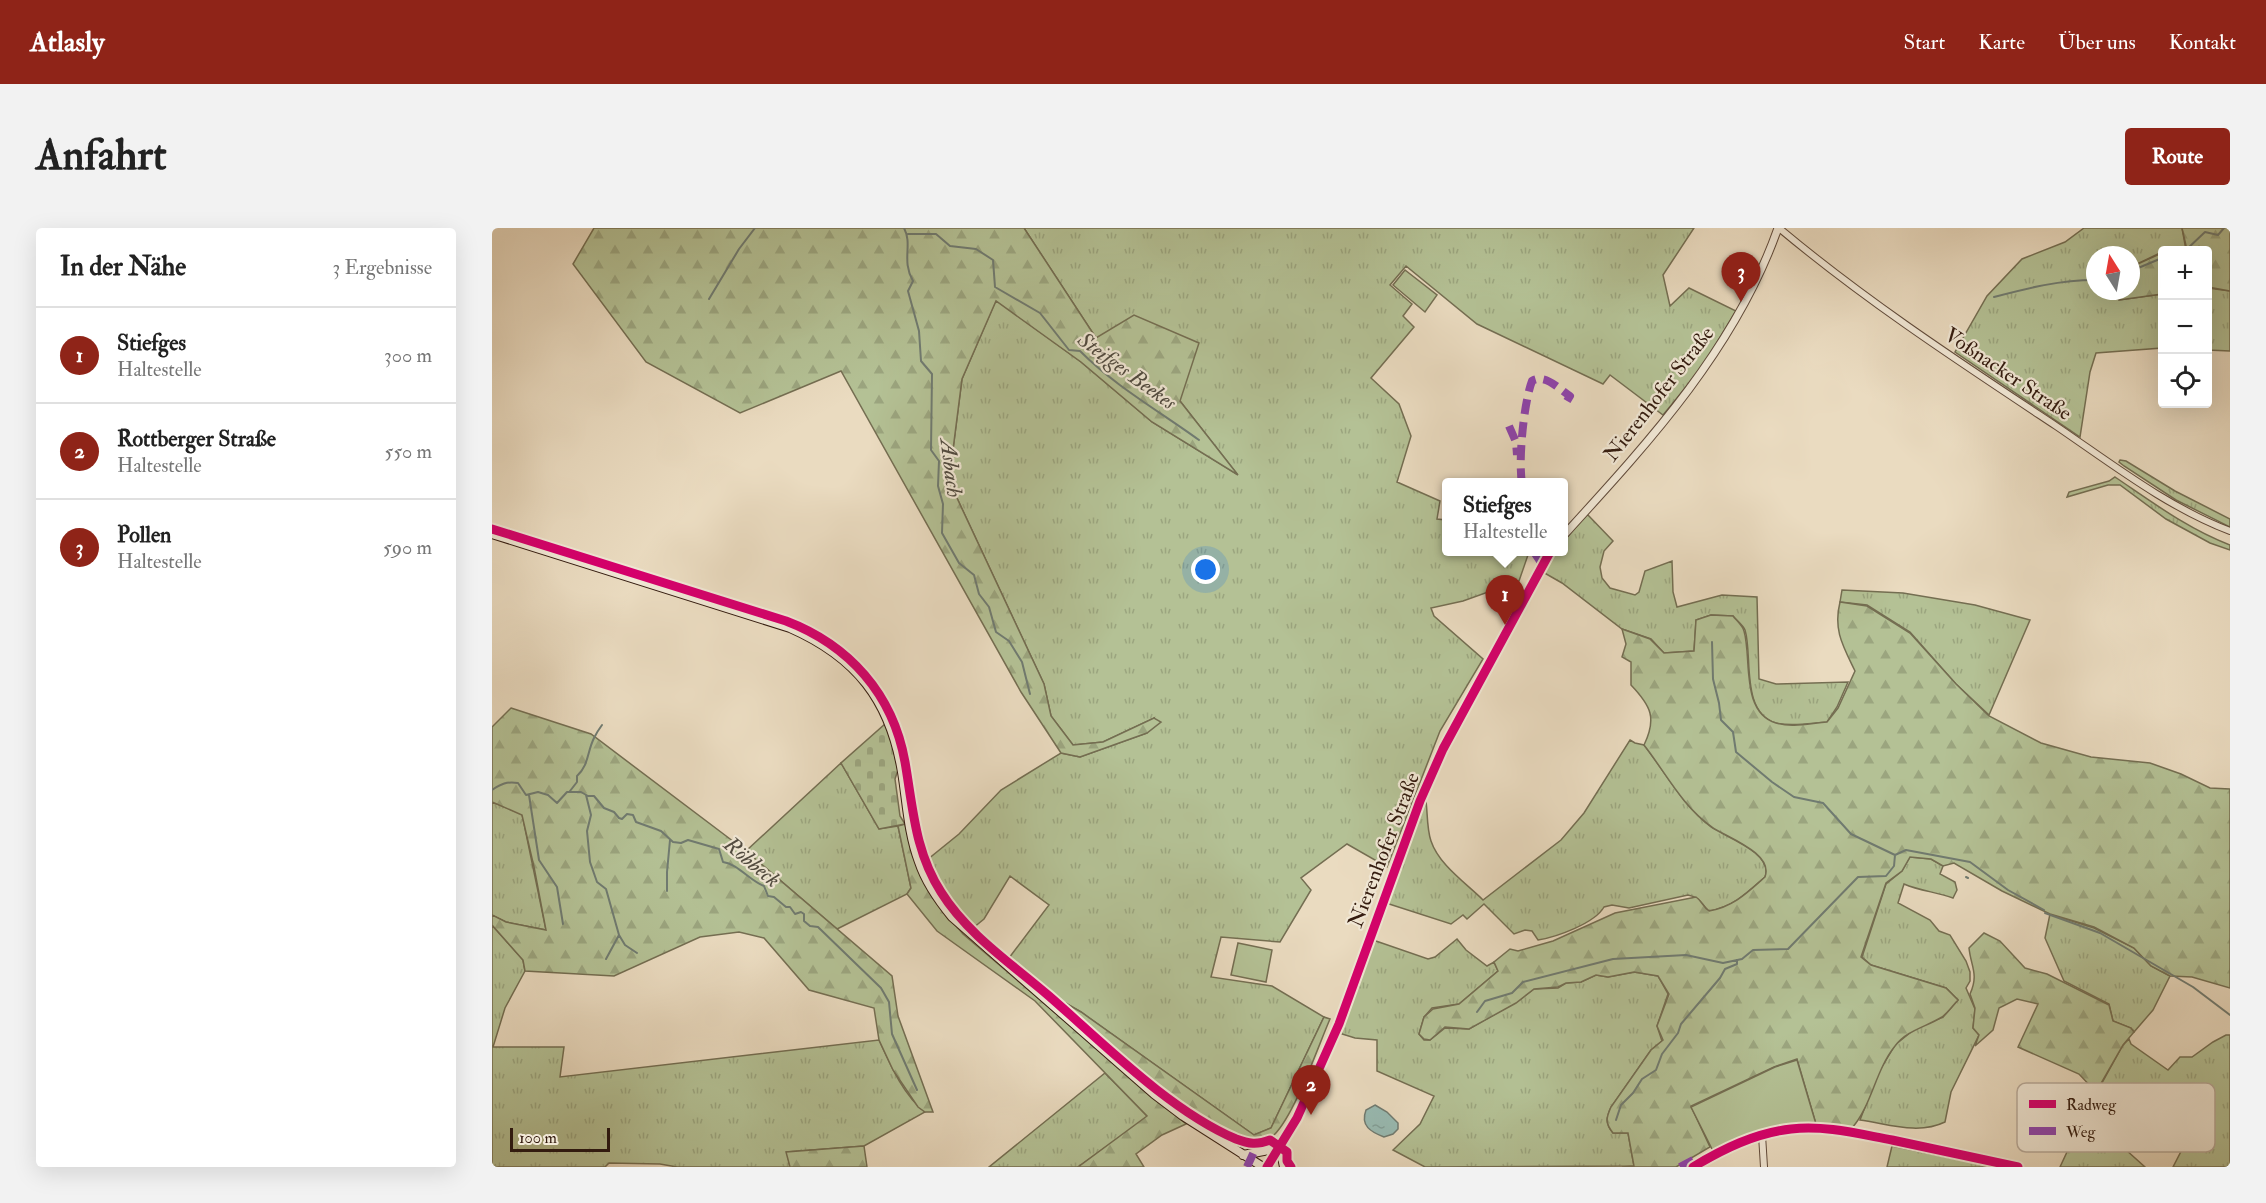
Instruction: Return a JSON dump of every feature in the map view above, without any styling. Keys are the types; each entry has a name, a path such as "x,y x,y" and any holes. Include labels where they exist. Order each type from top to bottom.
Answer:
{"main road":[{"path":"492,534 790,628 812,638 843,658 868,685 886,716 898,752 911,833 919,863 935,895 952,917 1154,1094 1183,1116 1265,1167"},
{"path":"1693,1167 1723,1151 1762,1135 1791,1129 1829,1129 1855,1133 2018,1167"},
{"path":"1243,1155 1280,1148 1284,1167"},
{"path":"1243,1155 1247,1167"}],"street":[{"name":"Voßnacker Straße","path":"1778,228 1851,287 1992,384 2174,505 2230,531"},
{"name":"Nierenhofer Straße","path":"1568,530 1606,489 1704,370 1751,293 1778,228"},
{"name":"Nierenhofer Straße","path":"1265,1167 1280,1148 1304,1104 1339,1024 1420,801 1443,749 1548,556"},
{"path":"1762,1135 1764,1167"}],"green space":[{"path":"594,228 1024,228 1096,338 1134,315 1199,343 1180,401 1238,475 1152,422 1081,362 996,301 962,379 949,481 1044,684 1051,716 1073,745 1103,742 1154,718 1161,722 1147,733 1080,757 1061,753 1021,692 841,371 740,413 646,362 573,264"},
{"path":"1024,228 1694,228 1663,275 1670,306 1689,288 1736,311 1701,369 1663,415 1610,375 1603,384 1477,324 1406,266 1390,285 1412,304 1403,316 1414,327 1371,378 1399,404 1411,436 1397,482 1440,501 1437,519 1442,520 1442,556 1528,556 1519,581 1463,601 1431,608 1434,616 1483,659 1440,731 1387,867 1347,844 1301,878 1311,890 1280,942 1221,937 1211,977 1272,986 1324,1017 1271,1128 1254,1135 1081,1012 1046,992 1009,958 1049,905 1010,876 984,919 973,928 943,894 927,860 959,834 1001,790 1061,753 1080,757 1147,733 1154,718 1103,742 1073,745 1051,716 1044,684 949,481 962,379 996,300 1081,362 1152,422 1237,474 1180,401 1096,338"},
{"path":"2084,228 2182,228 2185,246 2158,246 2158,254 2140,263 2140,246 2086,246 2086,300 2140,300 2140,297 2158,295 2158,348 2096,353 2090,372 2080,437 1955,352 1987,296 2022,259 2065,242"},
{"path":"2182,228 2230,228 2230,291 2212,288 2212,246 2186,246"},
{"path":"2158,255 2158,295 2140,297 2140,263"},
{"path":"1405,270 1437,295 1425,312 1393,285"},
{"path":"2212,289 2230,291 2230,351 2212,350"},
{"path":"2120,460 2126,461 2175,491 2230,519 2230,527 2176,500 2124,466 2119,462"},
{"path":"2115,477 2185,523 2230,545 2230,550 2210,543 2166,519 2120,485 2108,485 2067,497 2069,492 2109,481"},
{"path":"1587,514 1613,541 1604,551 1600,567 1602,578 1610,588 1635,595 1639,592 1645,571 1672,561 1673,592 1677,607 1722,595 1757,597 1759,679 1776,684 1848,682 1837,707 1827,722 1788,725 1776,723 1765,717 1757,707 1752,695 1745,630 1733,616 1711,615 1696,620 1694,651 1664,653 1651,639 1622,629 1562,583 1541,571 1552,556 1568,556 1568,536"},
{"path":"1842,590 1903,593 1975,605 2030,620 1989,715 1956,684 1910,632 1867,605 1840,602"},
{"path":"1840,602 1867,606 1910,633 1956,684 1989,716 2041,743 2091,757 2150,763 2210,788 2230,789 2230,988 2192,977 2170,976 2151,966 2134,948 2094,927 2050,914 2002,891 1954,863 1943,866 1931,859 1910,857 1902,871 1886,883 1861,957 1871,965 1946,988 1958,1000 1942,1017 1911,1032 1895,1046 1883,1066 1859,1119 1852,1128 1816,1124 1797,1059 1774,1067 1691,1106 1710,1147 1676,1167 1622,1167 1634,1166 1628,1133 1613,1133 1607,1117 1611,1107 1651,1050 1663,1040 1657,1026 1669,994 1658,976 1634,972 1608,977 1596,975 1581,982 1534,989 1516,1003 1469,1029 1445,1027 1430,1040 1424,1039 1419,1034 1424,1017 1433,1009 1459,1004 1498,971 1494,962 1510,949 1518,951 1553,941 1615,913 1696,897 1709,911 1718,909 1739,898 1765,877 1766,868 1756,853 1701,819 1683,799 1644,745 1650,727 1650,713 1643,699 1631,685 1631,662 1622,657 1626,644 1622,629 1650,639 1664,653 1694,651 1696,620 1711,615 1733,616 1744,631 1752,696 1757,708 1765,717 1776,723 1802,725 1827,722 1838,708 1855,671 1843,646 1839,630"},
{"path":"511,708 591,734 746,851 892,976 898,1016 933,1112 925,1112 918,1107 893,1070 879,1040 874,1008 809,990 764,938 739,932 700,937 614,976 525,971 523,960 492,925 492,915 506,922 546,930 522,815 492,802 492,727"},
{"path":"885,724 890,735 898,770 895,779 900,816 905,824 879,829 841,763"},
{"path":"1630,740 1644,745 1691,809 1711,827 1747,847 1762,860 1766,868 1765,877 1739,899 1709,911 1699,900 1688,895 1629,908 1612,905 1604,907 1584,924 1555,936 1538,940 1532,931 1525,930 1514,934 1484,904 1467,919 1463,915 1451,924 1386,903 1425,796 1429,835 1435,850 1446,866 1483,900 1561,840 1584,813"},
{"path":"841,763 879,829 898,826 911,888 907,894 837,929 746,851"},
{"path":"492,802 522,814 546,930 506,922 492,915"},
{"path":"905,824 914,855 926,883 963,934 1186,1124 1162,1135 1136,1154 1144,1167 1078,1167 1147,1116 1035,1001 937,931 907,894 911,888 898,826"},
{"path":"1910,857 1931,859 1943,866 1940,874 1955,882 1957,890 1953,898 1904,884 1898,903 1930,920 1939,931 1950,935 1966,961 1970,981 1966,988 1975,1009 1973,1028 1979,1035 1951,1092 1945,1122 1924,1128 1893,1126 1860,1120 1878,1073 1895,1045 1916,1028 1943,1017 1958,1000 1946,988 1871,965 1862,957 1886,884 1902,871"},
{"path":"2050,914 2094,928 2134,948 2151,966 2170,976 2153,1010 2134,1032 2131,1028 2113,1021 2109,1004 2064,981 2045,938"},
{"path":"492,925 523,960 525,971 505,1008 493,1047 564,1047 560,1077 879,1040 904,1088 925,1112 864,1146 787,1152 790,1167 677,1167 660,1164 609,1163 605,1167 492,1167"},
{"path":"1984,933 2000,941 2025,968 2047,974 2109,1005 2113,1021 2131,1028 2134,1032 2123,1045 2101,1083 2088,1083 2079,1074 2018,1047 2038,1004 2017,999 1999,1008 1993,1030 1975,1046 1979,1035 1973,1028 1975,1008 1970,994 1974,976 1969,948"},
{"path":"1457,939 1466,950 1487,966 1494,962 1498,971 1459,1004 1432,1008 1424,1017 1419,1034 1424,1040 1430,1040 1445,1028 1469,1029 1534,989 1558,988 1566,983 1581,982 1596,975 1608,977 1635,972 1658,976 1668,994 1657,1026 1662,1041 1651,1050 1611,1107 1607,1117 1613,1133 1628,1133 1634,1166 1425,1167 1393,1150 1420,1124 1434,1096 1377,1071 1377,1040 1355,1038 1339,1033 1373,940 1428,959 1435,957"},
{"path":"1238,943 1272,950 1266,982 1231,975"},
{"path":"1046,992 1081,1012 1254,1135 1271,1128 1324,1017 1330,1019 1298,1097 1282,1125 1271,1137 1251,1142 1229,1134 1172,1099"},
{"path":"2230,1035 2230,1167 2173,1167 2181,1152 2215,1152 2215,1083 2102,1083 2123,1045 2129,1039 2131,1044 2168,1070 2180,1057 2192,1057 2213,1042"},
{"path":"1797,1060 1816,1124 1763,1132 1713,1151 1691,1107 1775,1067"},
{"path":"1105,1073 1148,1117 1078,1167 989,1167"},
{"path":"864,1146 867,1167 790,1167 786,1152"},
{"path":"1892,1146 1995,1167 1887,1167"},
{"path":"2067,1152 2128,1152 2145,1167 2060,1167"}],"water":[{"path":"1375,1105 1387,1112 1398,1123 1398,1129 1393,1134 1384,1137 1368,1128 1364,1120 1366,1110"}],"waterway":[{"path":"709,299 739,249 755,228"},
{"name":"Asbach","path":"904,228 908,240 908,266 913,281 908,291 919,331 921,361 932,374 931,450 939,461 938,486 943,504 942,533 959,563 974,575 979,594 989,607 996,632 1009,641 1022,662 1030,694"},
{"path":"2190,246 2205,232 2218,235 2224,228"},
{"name":"Steifges Beekes","path":"908,234 936,234 950,246 976,249 993,260 995,287 1040,313 1069,350 1080,351 1122,387 1199,440"},
{"path":"2140,267 2158,260"},
{"path":"1994,297 2057,283 2086,280"},
{"path":"1712,642 1713,679 1721,720 1733,732 1736,752 1772,782 1794,797 1823,803 1851,834 1895,855 1906,850 1970,862 2008,890 2044,910"},
{"path":"570,791 577,782 577,776 584,767 592,743 602,725"},
{"name":"Röbbeck","path":"492,790 511,782 518,783 526,795 538,792 548,795 557,803 567,792 581,792 594,796 604,808 614,812 619,818 622,819 627,814 633,815 636,822 661,831 673,842 681,843 688,840 719,849 723,862 734,866 764,886 768,896 790,907 795,914 801,912 804,914 804,921 810,926 818,927 881,988 889,1002 892,1034 917,1090"},
{"path":"529,795 539,860 557,887 563,924"},
{"path":"586,795 591,815 587,831 590,862 597,882 606,889 619,935 606,959"},
{"path":"667,891 670,840"},
{"path":"1477,1012 1485,1001 1512,993 1523,982 1613,959 1686,955 1723,963 1742,959 1753,950 1788,949 1858,877 1886,876 1894,866 1895,855"},
{"path":"2045,913 2100,933 2193,987 2230,1015"},
{"path":"619,935 625,945 637,953"},
{"path":"1616,1120 1621,1105 1642,1079 1656,1070 1662,1054 1678,1033 1681,1024 1725,969 1737,964 1737,960"}],"marked path":[{"path":"1522,478 1522,431 1532,381 1547,380 1570,396 1567,401"},
{"path":"1509,426 1516,442 1517,455"},
{"path":"1537,556 1542,564"},
{"path":"1247,1167 1257,1145"},
{"path":"1680,1167 1697,1158"}],"cycle path":[{"path":"492,529 786,621 809,631 848,658 865,675 879,694 890,715 899,737 905,762 920,845 932,877 964,921 991,948 1162,1094 1211,1127 1236,1139 1253,1143 1270,1140 1287,1152 1287,1161 1291,1167"},
{"path":"1267,1167 1297,1118 1339,1024 1420,801 1443,749 1548,556"},
{"path":"1693,1167 1752,1138 1778,1131 1804,1128 1855,1133 2018,1167"}],"place":[{"name":"Pollen","path":"1741,302"},
{"name":"Stiefges","path":"1505,625"},
{"name":"Rottberger Straße","path":"1311,1115"}]}
